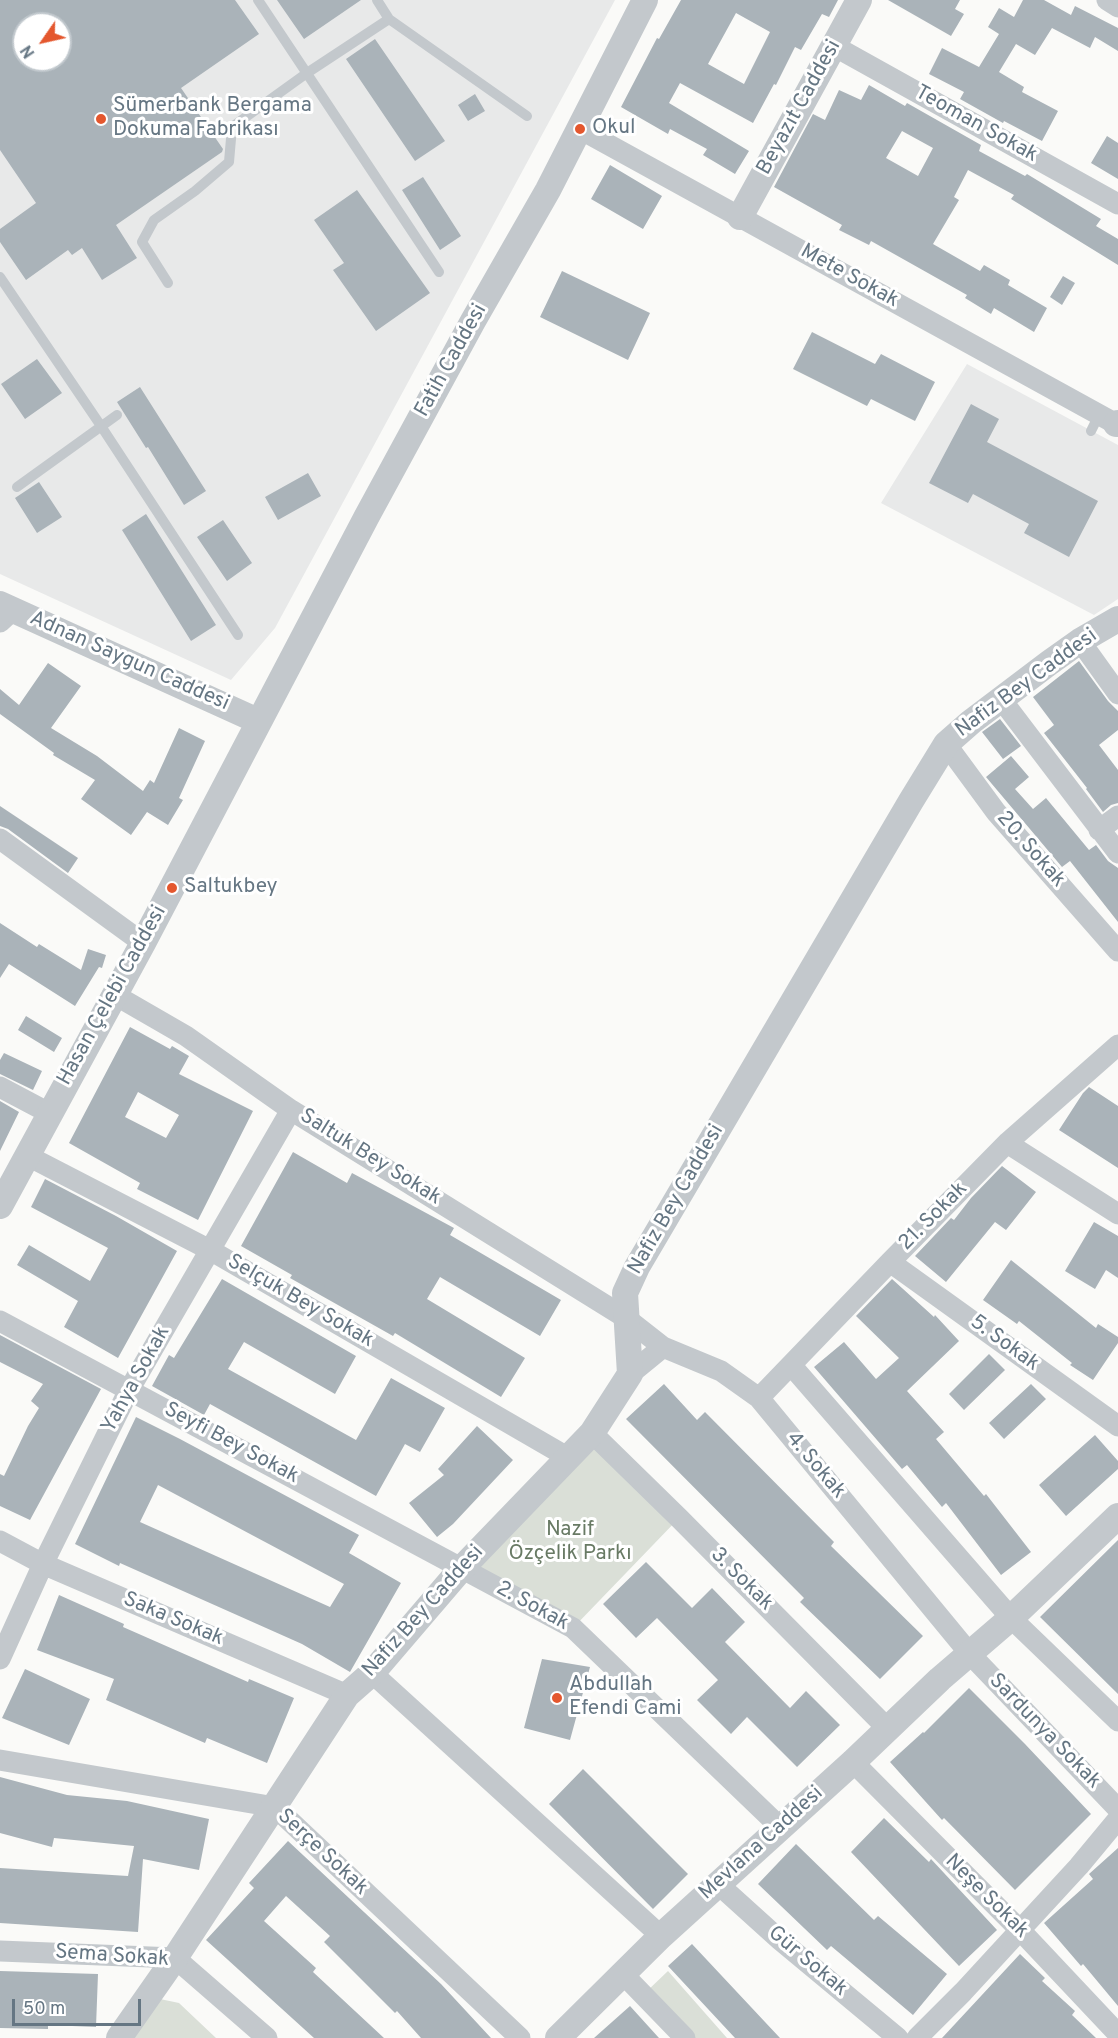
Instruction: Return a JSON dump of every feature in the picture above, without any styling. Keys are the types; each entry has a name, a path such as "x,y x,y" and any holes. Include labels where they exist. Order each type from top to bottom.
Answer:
{"street":[{"name":"Fatih Caddesi","path":"258,721 367,516 580,129 645,0"},
{"name":"Beyazıt Caddesi","path":"740,217 859,0"},
{"path":"1107,0 1118,7"},
{"name":"Teoman Sokak","path":"834,46 1118,204"},
{"name":"Mete Sokak","path":"580,129 1109,424"},
{"name":"Adnan Saygun Caddesi","path":"4,612 258,721"},
{"name":"Nafiz Bey Caddesi","path":"119,2038 175,1958 347,1695 372,1673 461,1569 592,1433 630,1374 625,1293 637,1267 946,744 971,722 1080,641 1118,619"},
{"path":"1080,641 1118,694"},
{"path":"1001,699 1118,853"},
{"name":"Hasan Çelebi Caddesi","path":"0,1206 143,944 258,721"},
{"name":"20. Sokak","path":"946,744 996,812 1118,951"},
{"path":"1099,830 1118,816"},
{"path":"1,842 143,944"},
{"name":"Saltuk Bey Sokak","path":"115,995 186,1036 291,1110 626,1318"},
{"name":"21. Sokak","path":"759,1398 1007,1143 1118,1045"},
{"path":"0,1087 49,1113"},
{"name":"Yahya Sokak","path":"0,1659 43,1564 129,1389 291,1110"},
{"path":"1007,1143 1118,1214"},
{"name":"Selçuk Bey Sokak","path":"26,1155 210,1250 568,1458"},
{"name":"5. Sokak","path":"890,1262 1118,1426"},
{"name":"4. Sokak","path":"626,1318 663,1347 721,1371 759,1398 970,1654"},
{"name":"Seyfi Bey Sokak","path":"0,1321 461,1569"},
{"path":"630,1374 663,1347"},
{"path":"791,1365 1011,1618 1118,1721"},
{"name":"3. Sokak","path":"592,1433 888,1729"},
{"name":"Mevlana Caddesi","path":"558,2038 661,1936 853,1762 940,1679 1011,1618 1118,1516"},
{"name":"Saka Sokak","path":"0,1541 43,1564 347,1695"},
{"name":"2. Sokak","path":"461,1569 573,1628 780,1827"},
{"name":"Sardunya Sokak","path":"970,1654 1118,1809"},
{"path":"372,1673 661,1936"},
{"name":"Serçe Sokak","path":"0,1760 275,1807 520,2038"},
{"name":"Neşe Sokak","path":"853,1762 1020,1930 1118,2034"},
{"path":"917,2038 963,1992 1079,1866 1118,1819"},
{"name":"Gür Sokak","path":"718,1884 780,1940 898,2038"},
{"name":"Sema Sokak","path":"0,1951 175,1958 267,2038"},
{"path":"623,1974 685,2038"}],"lane":[{"path":"258,0 439,272"},
{"path":"376,0 390,19 527,116"},
{"path":"168,283 142,243 154,220 229,162 232,127 307,73 390,19"},
{"path":"0,277 238,635"},
{"path":"17,487 117,415"}],"shaded area":[{"path":"0,0 615,0 275,628 231,680 0,574"},
{"path":"967,364 1118,445 1118,599 1094,615 881,503"}],"green space":[{"name":"Nazif Özçelik Parkı","path":"592,1433 679,1518 573,1628 461,1569"},
{"path":"668,1971 727,2038 691,2038 646,1992"},
{"path":"160,1999 179,2003 216,2038 134,2038"}],"building":[{"name":"Sümerbank Bergama Dokuma Fabrikası","path":"0,0 235,0 259,34 181,88 223,149 222,152 116,225 137,258 102,280 82,248 72,255 68,250 26,280 0,242 0,229 36,203 0,150"},
{"path":"277,0 361,0 304,39"},
{"path":"681,0 838,0 829,17 822,14 801,50 795,47 753,123 680,83 669,103 749,151 735,174 703,155 707,149 670,129 668,134 621,107 657,38 659,39","holes":["736,13 770,32 744,84 708,64"]},
{"path":"888,0 960,0 955,9 964,14 951,36"},
{"path":"1023,0 1044,0 1071,15 1075,6 1118,28 1118,51 1095,37 1090,48 1052,28 1035,55 1016,44 999,72 1024,87 1022,92 1058,111 1042,141 960,99 964,92 929,74 942,48 979,67 999,34 988,27 999,8 1014,17"},
{"path":"375,39 445,141 415,161 346,59"},
{"path":"869,85 905,106 907,103 981,145 979,151 1025,176 1027,174 1101,219 1096,226 1118,239 1118,265 1011,199 1014,195 968,170 954,197 959,200 933,244 980,271 984,265 1010,280 1008,285 1047,308 1034,332 994,308 991,314 965,298 967,295 871,241 869,245 839,230 842,225 774,187 813,114 825,120 839,90 861,100","holes":["902,131 933,148 918,176 886,158"]},
{"path":"475,94 485,111 468,121 458,105"},
{"path":"1107,136 1118,143 1118,179 1091,163"},
{"path":"610,165 662,196 643,229 591,199"},
{"path":"423,177 461,236 440,250 402,190"},
{"path":"357,190 430,293 376,331 333,270 344,263 314,220"},
{"path":"562,271 650,313 628,360 540,317"},
{"path":"1063,276 1075,283 1062,305 1050,297"},
{"path":"812,332 875,364 881,354 935,382 915,421 871,399 867,406 793,369"},
{"path":"37,359 62,393 25,419 1,384"},
{"path":"140,387 206,491 184,505 117,402"},
{"path":"971,404 999,419 987,442 1098,501 1069,557 1024,533 1029,524 973,494 968,503 929,483"},
{"path":"308,473 321,496 278,520 265,497"},
{"path":"39,482 62,517 37,533 15,498"},
{"path":"146,514 216,625 191,641 122,530"},
{"path":"223,520 252,563 227,581 197,537"},
{"path":"1079,661 1118,711 1118,730 1099,745 1118,770 1118,803 1111,805 1103,812 1044,733 1054,725 1033,697"},
{"path":"48,663 81,686 51,728 97,756 143,791 150,780 154,783 179,728 205,741 179,798 183,800 168,825 147,812 131,835 81,799 95,780 53,755 54,753 0,714 0,689 19,705"},
{"path":"1000,719 1021,746 1003,759 982,732"},
{"path":"1011,756 1029,777 1015,789 1033,809 1046,798 1089,850 1096,845 1108,861 1118,868 1118,922 1070,861 1062,867 986,777"},
{"path":"0,806 78,858 68,873 8,829 0,826"},
{"path":"0,923 37,947 39,944 81,970 88,949 106,955 102,968 99,967 75,1006 9,964 0,978"},
{"path":"26,1016 62,1038 54,1052 18,1030"},
{"path":"130,1027 170,1049 172,1046 189,1056 179,1074 253,1111 198,1220 137,1189 140,1183 69,1143","holes":["138,1092 179,1115 166,1138 125,1117"]},
{"path":"4,1053 42,1071 33,1090 0,1074 0,1060"},
{"path":"1089,1087 1118,1106 1118,1168 1059,1130"},
{"path":"0,1101 19,1112 0,1151"},
{"path":"293,1152 347,1183 352,1173 454,1228 450,1235 561,1300 540,1336 440,1277 427,1299 525,1358 501,1397 395,1333 393,1336 290,1278 292,1275 241,1246"},
{"path":"1002,1166 1036,1192 1006,1230 995,1222 946,1282 915,1256 951,1218 954,1220 971,1198"},
{"path":"45,1179 177,1251 118,1358 64,1327 78,1301 17,1265 29,1245 90,1281 108,1248 31,1207"},
{"path":"1094,1222 1118,1236 1118,1278 1106,1270 1095,1289 1065,1271"},
{"path":"1011,1260 1096,1328 1098,1324 1118,1337 1118,1343 1093,1380 1070,1365 1072,1363 1019,1321 1017,1324 983,1300"},
{"path":"222,1279 356,1356 335,1394 244,1342 228,1369 356,1440 391,1378 445,1408 420,1452 405,1444 376,1496 210,1404 204,1415 152,1386 169,1355 174,1358"},
{"path":"892,1279 934,1317 935,1315 959,1341 907,1391 944,1432 936,1439 984,1496 986,1494 1031,1552 1001,1575 946,1503 942,1507 907,1465 902,1469 814,1367 844,1342 876,1379 899,1358 856,1316"},
{"path":"0,1335 101,1389 30,1520 0,1506 0,1474 4,1476 39,1408 31,1401 43,1384 0,1362"},
{"path":"989,1354 1005,1370 964,1410 949,1394"},
{"path":"664,1384 697,1420 705,1412 834,1542 831,1546 923,1636 880,1679 800,1602 804,1598 626,1419"},
{"path":"1031,1384 1046,1399 1004,1439 989,1423"},
{"path":"136,1417 359,1535 349,1553 401,1583 350,1672 302,1644 120,1563 119,1566 75,1544","holes":["158,1485 344,1584 330,1607 140,1522"]},
{"path":"477,1426 513,1460 453,1524 437,1537 409,1503 444,1475 438,1469"},
{"path":"1095,1435 1118,1461 1118,1469 1066,1516 1039,1485"},
{"path":"1118,1540 1118,1694 1040,1617"},
{"path":"646,1562 692,1608 712,1588 745,1622 725,1642 790,1708 806,1691 840,1725 797,1767 747,1717 731,1734 697,1700 718,1680 657,1618 636,1638 603,1604"},
{"path":"59,1595 124,1624 123,1627 248,1682 249,1679 294,1698 267,1763 207,1738 205,1743 106,1700 114,1679 37,1650"},
{"name":"Abdullah Efendi Cami","path":"542,1659 590,1667 570,1740 524,1728"},
{"path":"25,1669 90,1699 69,1745 2,1718"},
{"path":"969,1688 1091,1814 1015,1890 944,1818 942,1820 890,1762 924,1733"},
{"path":"583,1769 688,1874 653,1909 549,1804"},
{"path":"0,1777 67,1795 127,1801 209,1819 199,1870 143,1859 138,1932 0,1923 0,1868 128,1876 134,1846 54,1838 52,1847 0,1833"},
{"path":"884,1818 929,1862 931,1859 997,1930 959,1966 851,1852"},
{"path":"288,1841 441,1984 491,2038 421,2038 397,2011 395,2013 324,1942 330,1936 286,1896 264,1921 316,1968 313,1972 384,2038 314,2038 206,1940 254,1888 249,1883"},
{"path":"796,1844 874,1920 878,1916 947,1974 913,2015 831,1946 827,1950 758,1884"},
{"path":"1118,1848 1118,2006 1083,1964 1081,1966 1044,1923 1093,1879 1089,1874"},
{"path":"692,1944 780,2038 735,2038 668,1966"},
{"path":"1020,1954 1045,1978 1042,1981 1075,2011 1072,2015 1096,2038 942,2038"},
{"path":"0,1971 98,1974 96,2027 48,2025 48,2029 0,2028"},
{"path":"630,2006 659,2038 594,2038"}],"place":[{"name":"Sümerbank Bergama Dokuma Fabrikası","path":"101,119"},
{"name":"Okul","path":"580,129"},
{"name":"Saltukbey","path":"172,888"},
{"name":"Abdullah Efendi Cami","path":"557,1698"}]}
